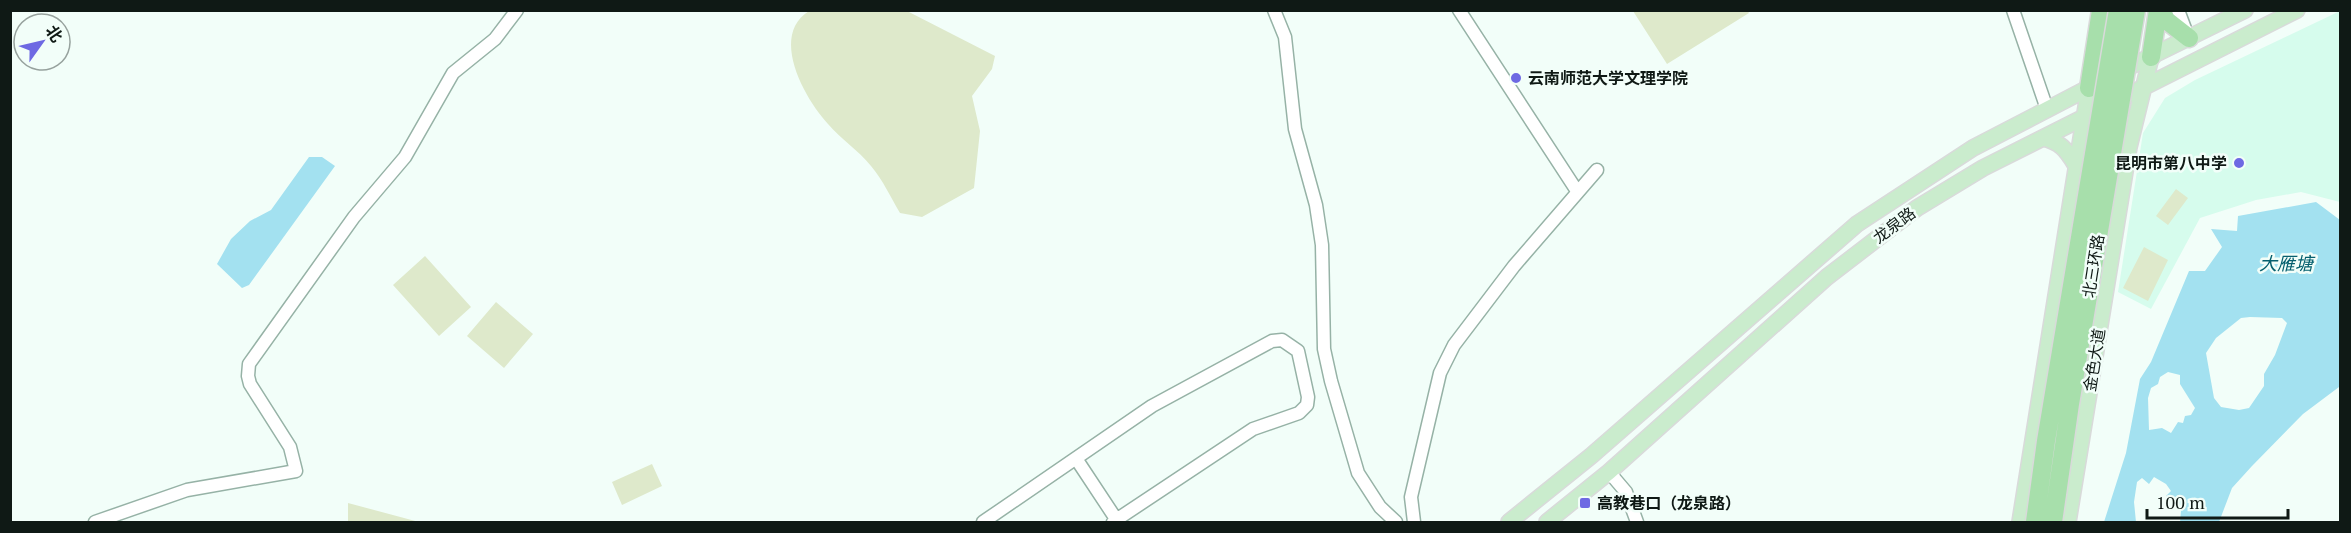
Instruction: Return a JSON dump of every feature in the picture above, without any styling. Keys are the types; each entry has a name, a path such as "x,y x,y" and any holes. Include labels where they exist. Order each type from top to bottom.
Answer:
{"highway":[{"path":"2089,88 2101,10"},
{"name":"北三环路","path":"2035,522 2118,10"},
{"name":"北三环路","path":"2053,522 2070,404 2136,10"},
{"path":"2159,10 2166,20 2189,38"},
{"path":"2151,57 2159,10"}],"main road":[{"name":"龙泉路","path":"1509,522 1591,456 1857,224 1939,168 2047,109 2245,10"},
{"name":"龙泉路","path":"1547,522 1610,472 1827,277 1917,207 1983,168 2297,10"},
{"name":"金色大道","path":"2068,522 2128,147 2151,57"},
{"path":"2020,522 2075,164 2089,88"},
{"path":"2043,138 2056,141 2067,150 2075,164"},
{"path":"2069,214 2080,204 2095,202 2109,208 2116,222"}],"street":[{"path":"94,522 187,490 296,471 290,447 250,384 249,364 354,217 405,158 453,73 495,39 517,10"},
{"path":"1274,10 1285,37 1295,129 1316,205 1322,244 1324,349 1331,381 1358,473 1380,507 1396,522"},
{"path":"1459,10 1577,191"},
{"path":"2013,10 2047,109"},
{"path":"2178,10 2189,38"},
{"path":"1414,522 1411,497 1440,373 1454,345 1577,191 1597,170"},
{"path":"983,522 1077,460 1152,406 1272,341 1282,340 1298,351 1308,397 1307,405 1299,412 1252,429 1116,522 1077,460"},
{"path":"1610,472 1626,492 1637,522"}],"shaded area":[{"path":"1747,10 1749,13 1667,64 1633,11"},
{"path":"809,11 907,11 995,56 992,69 972,96 980,131 974,188 922,217 900,213 875,171 828,124 801,84 791,51 792,36 797,22"},
{"name":"昆明市第八中学","path":"2340,11 2340,202 2301,192 2256,200 2200,218 2151,309 2118,292 2143,133 2165,98 2195,80"},
{"path":"2176,189 2188,198 2168,225 2156,216"},
{"path":"2144,247 2168,260 2148,301 2123,288"},
{"path":"425,256 471,307 439,336 393,285"},
{"path":"496,302 533,334 504,368 467,336"},
{"path":"652,464 662,486 622,505 612,482"},
{"path":"348,503 419,522 348,522"}],"water":[{"path":"309,157 322,157 335,166 249,285 242,288 217,264 231,239 250,221 271,210"},
{"name":"大雁塘","path":"2316,202 2340,220 2339,387 2303,414 2232,488 2219,522 2180,522 2181,511 2166,496 2171,491 2166,484 2154,477 2149,484 2142,478 2137,482 2134,502 2136,522 2104,522 2126,453 2140,379 2151,362 2189,271 2205,271 2222,247 2211,229 2237,231 2238,216","holes":["2241,318 2282,318 2287,323 2275,355 2264,374 2264,386 2249,408 2239,410 2221,407 2214,398 2206,353 2216,338","2168,372 2180,375 2180,384 2195,408 2191,415 2185,416 2183,423 2178,422 2171,433 2162,428 2149,430 2148,398 2151,388 2158,384 2160,377"]}],"place":[{"name":"云南师范大学文理学院","path":"1516,78"},
{"name":"昆明市第八中学","path":"2239,163"},
{"name":"高教巷口（龙泉路）","path":"1585,503"}]}
